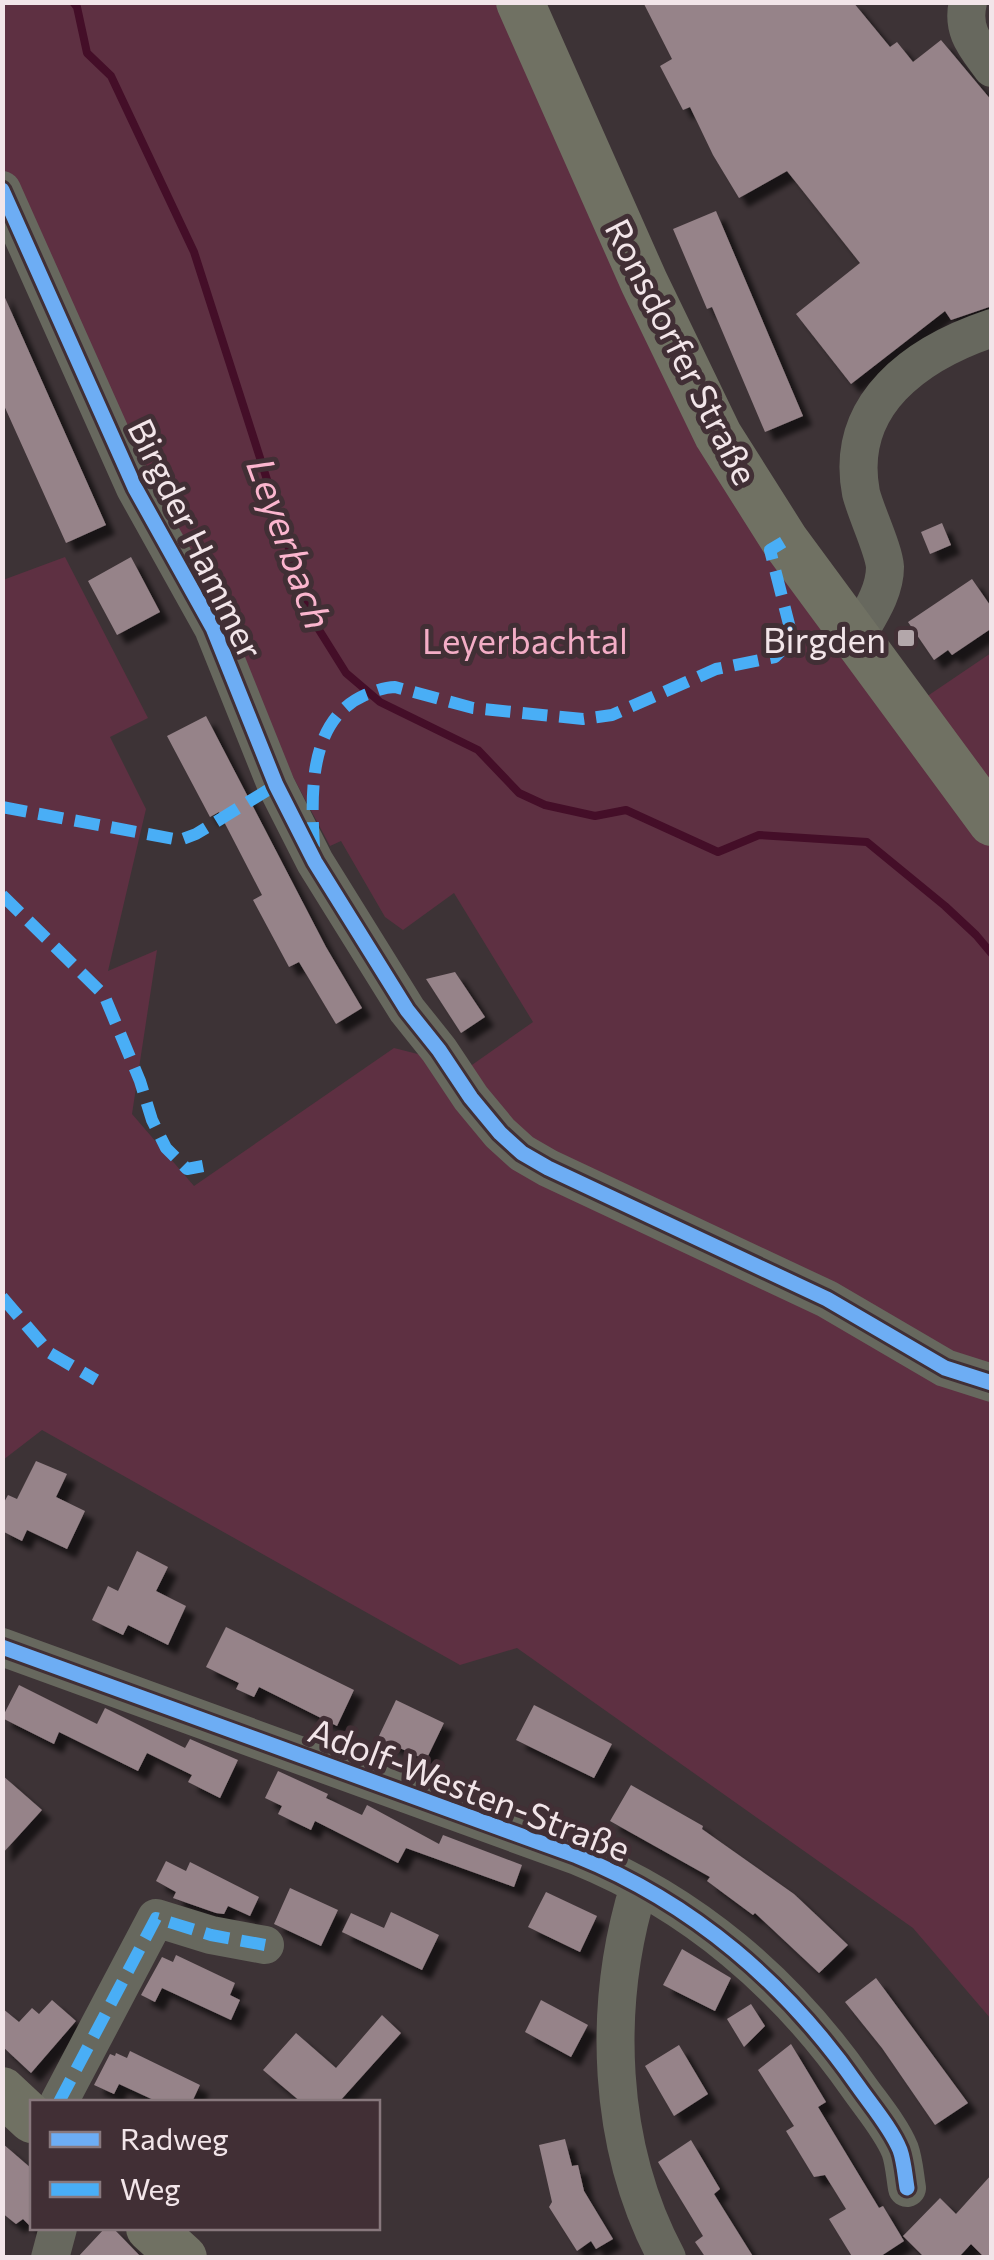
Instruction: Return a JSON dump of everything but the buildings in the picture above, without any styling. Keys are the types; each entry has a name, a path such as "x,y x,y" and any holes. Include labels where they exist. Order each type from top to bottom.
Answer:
{"main road":[{"name":"Ronsdorfer Straße","path":"520,2 644,282 718,435 784,541 992,822"},
{"path":"2,2091 30,2117"},
{"path":"152,2230 183,2258"}],"street":[{"path":"968,2 967,34 992,68"},
{"name":"Birgder Hammer","path":"2,190 135,488 212,628 294,825 407,1010 500,1133 548,1168 827,1299 945,1368 992,1383"},
{"path":"856,638 877,601 885,565 860,487 861,434 873,409 892,385 920,362 964,337 992,328"},
{"name":"Adolf-Westen-Straße","path":"2,1647 578,1856 696,1919 742,1956 812,2025 858,2085 900,2150 907,2188"},
{"name":"Adolf-Westen-Straße","path":"639,1886 618,1989 618,2087 622,2129 635,2182 667,2258"},
{"path":"59,2100 156,1918 211,1935 265,1945"},
{"path":"50,2258 57,2230"}],"green space":[{"name":"Leyerbachtal","path":"3,3 510,3 895,718 991,653 991,2019 913,1928 517,1648 460,1665 42,1430 3,1460 3,580 65,557 148,718 110,737 146,809 108,971 157,950 132,1114 194,1186 394,1048 469,1067 533,1022 454,893 403,930 385,917 341,841 330,846 156,520 3,178"}],"waterway":[{"name":"Leyerbach","path":"73,2 87,53 111,76 194,252 311,617 346,673 380,702 478,750 519,793 545,805 595,816 626,810 718,852 759,835 867,842 945,906 992,954"}],"marked path":[{"path":"314,847 317,761 323,740 346,707 365,695 395,687 473,708 583,719 612,715 716,669 775,657 789,643 791,632 770,550 785,541"},
{"path":"2,807 180,840 276,785"},
{"path":"2,895 104,995 166,1148 187,1169 203,1166"},
{"path":"2,1297 50,1353 96,1380"},
{"path":"60,2100 156,1918 211,1935 265,1945"}],"cycle path":[{"path":"2,190 135,488 213,628 276,785 315,862 407,1010 500,1133 522,1153 548,1168 827,1299 945,1368 992,1383"},
{"path":"2,1647 577,1856 660,1897 734,1950 830,2049 892,2134 901,2154 907,2188"}],"place":[{"name":"Birgden","path":"906,638"}]}
